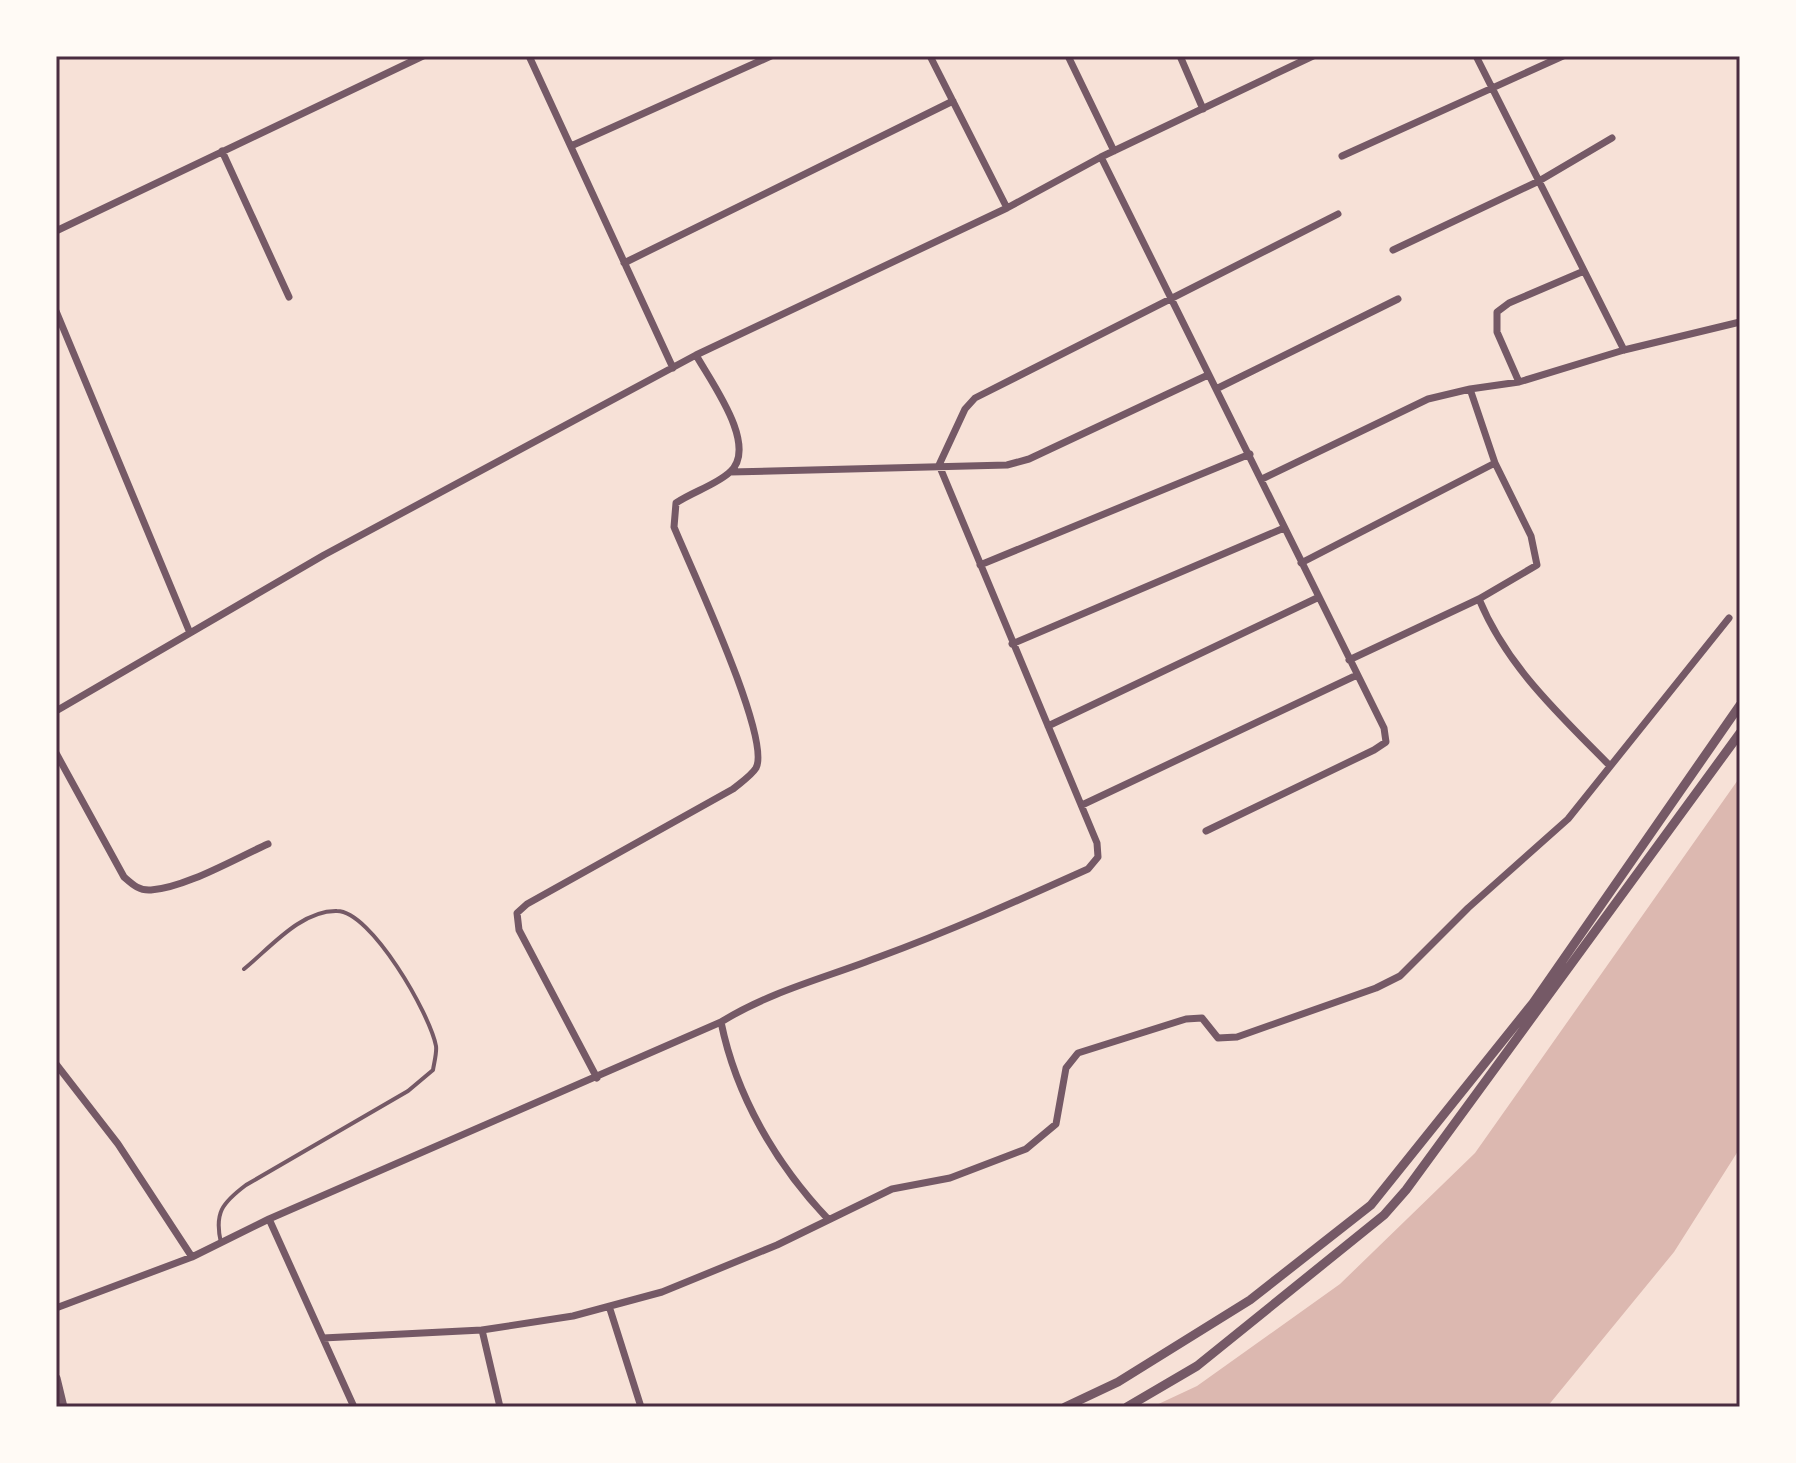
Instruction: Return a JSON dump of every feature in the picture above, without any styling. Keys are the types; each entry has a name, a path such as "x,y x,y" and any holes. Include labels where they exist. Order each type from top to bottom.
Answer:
{"street":[{"path":"56,231 423,56"},
{"path":"529,56 673,368"},
{"path":"571,146 771,56"},
{"path":"930,56 1007,208"},
{"path":"1068,56 1114,151"},
{"path":"1180,56 1203,109"},
{"path":"56,697 58,709 324,555 696,355 1007,208 1101,157 1313,56"},
{"path":"1476,56 1624,350"},
{"path":"1342,156 1563,56"},
{"path":"624,263 953,101"},
{"path":"1393,250 1539,181 1612,138"},
{"path":"222,151 289,297"},
{"path":"1101,157 1384,728 1386,742 1206,831"},
{"path":"56,1308 192,1257 269,1219 721,1022 760,998 828,977 958,928 1088,869 1098,857 1097,843 939,465 965,409 975,398 1338,214"},
{"path":"1519,382 1497,332 1497,312 1509,303 1584,271"},
{"path":"1216,389 1398,299"},
{"path":"56,311 190,633"},
{"path":"1262,479 1428,399 1519,382 1624,350 1740,322"},
{"path":"597,1078 519,930 517,913 527,904 733,789 756,768 759,747 748,705 674,527 672,513 676,503 730,472 740,457 740,436 696,355"},
{"path":"730,472 1007,465 1029,459 1208,375"},
{"path":"1349,660 1479,599 1537,565 1531,536 1495,463 1470,389"},
{"path":"980,565 1250,454"},
{"path":"1301,563 1495,463"},
{"path":"1012,644 1284,528"},
{"path":"1048,726 1317,598"},
{"path":"1479,599 1493,633 1527,680 1610,766"},
{"path":"323,1338 482,1330 609,1306 662,1292 777,1245 892,1189 950,1178 1026,1149 1056,1124 1066,1068 1083,1049 1186,1019 1202,1018 1218,1038 1237,1037 1400,976 1468,908 1568,819 1729,618"},
{"path":"1082,805 1357,675"},
{"path":"1065,1407 1118,1382 1250,1300 1371,1205 1533,1003 1740,705"},
{"path":"1127,1407 1197,1366 1384,1215 1740,733"},
{"path":"56,753 124,877 136,888 149,891 170,886 268,844"},
{"path":"721,1022 742,1097 804,1193 828,1219"},
{"path":"56,1064 118,1144 192,1257"},
{"path":"269,1219 354,1407"},
{"path":"609,1306 641,1407"},
{"path":"482,1330 500,1407"},
{"path":"56,1378 63,1407"}],"lane":[{"path":"221,1243 217,1225 223,1202 246,1185 408,1091 433,1070 436,1047 404,977 359,919 338,911 308,917 244,969"}],"shaded area":[{"path":"1740,777 1740,1148 1674,1252 1547,1407 1152,1407 1197,1386 1340,1284 1475,1153"}]}
